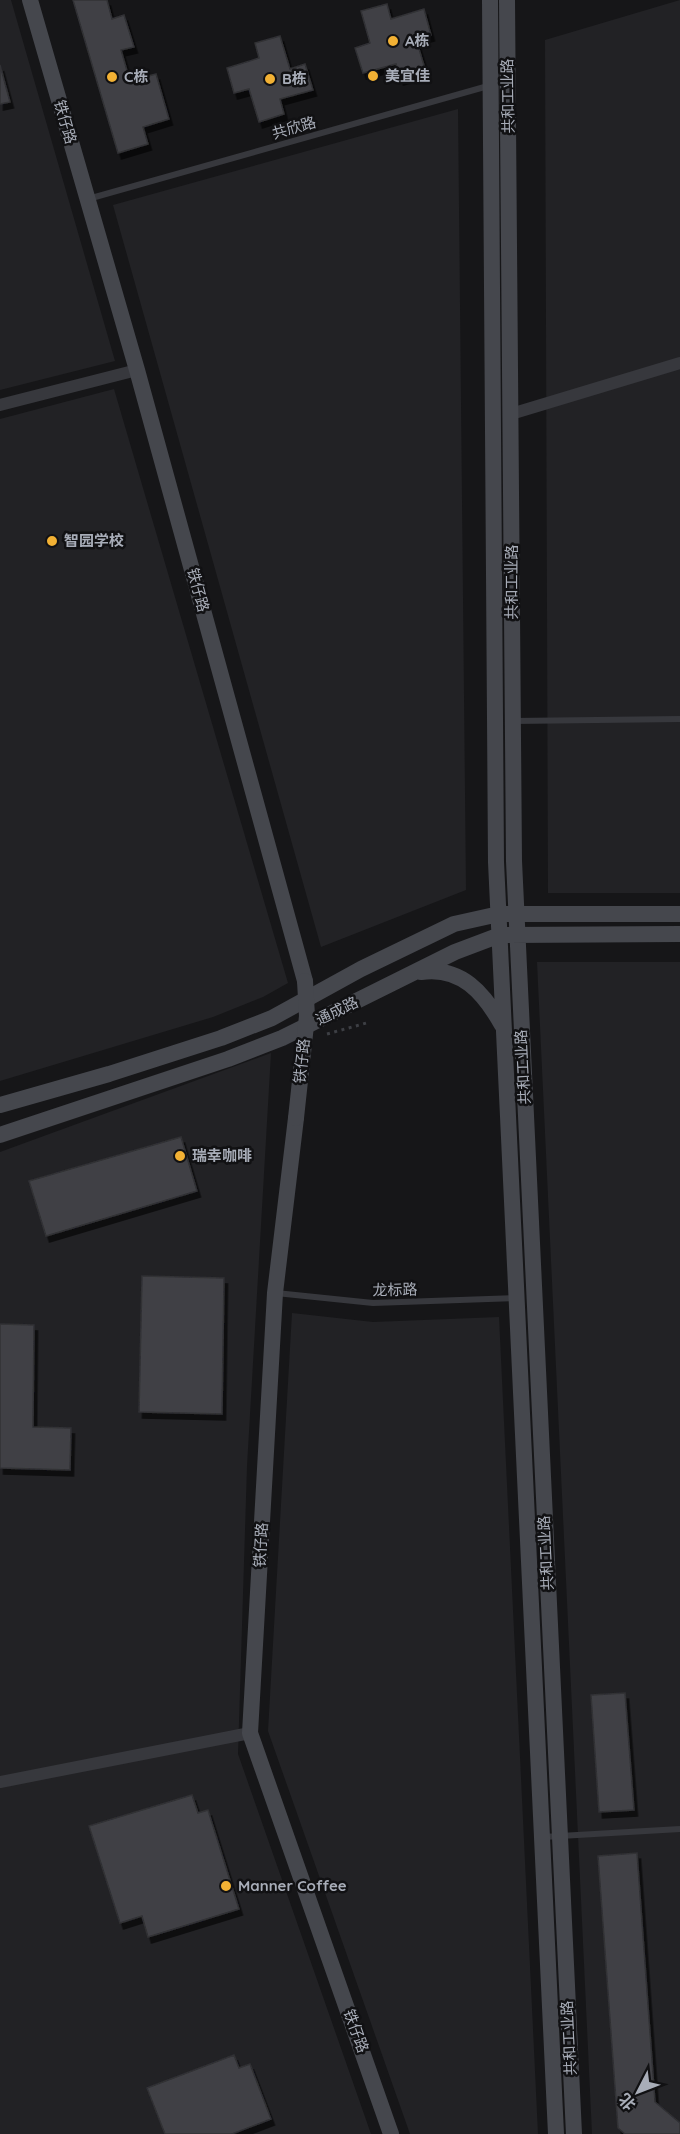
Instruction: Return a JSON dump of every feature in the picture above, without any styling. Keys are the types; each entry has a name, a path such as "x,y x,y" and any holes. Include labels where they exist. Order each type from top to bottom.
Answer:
{"street":[{"name":"铁仔路","path":"30,0 137,369 305,981 307,1016 305,1041 275,1293 250,1733 392,2134"},
{"name":"共和工业路","path":"490,0 499,914 556,2134"},
{"name":"共和工业路","path":"507,0 516,914 574,2134"},
{"path":"511,414 680,363"},
{"path":"0,405 137,369"},
{"name":"通成路","path":"0,1105 221,1038 272,1018 361,969 453,924 499,914 680,914"},
{"name":"通成路","path":"0,1135 239,1055 282,1038 455,952 500,935 680,934"},
{"path":"411,974 432,971 451,973 467,980 481,992 504,1029"},
{"path":"0,1782 250,1733"}],"lane":[{"name":"共欣路","path":"87,199 508,80"},
{"path":"513,721 680,719"},
{"name":"龙标路","path":"275,1293 373,1303 517,1298"},
{"path":"542,1838 680,1829"}],"path":[{"path":"305,1041 370,1022"}],"shaded area":[{"path":"0,0 11,0 115,361 0,390"},
{"path":"680,0 680,893 548,893 545,40"},
{"path":"458,109 466,890 321,947 113,205"},
{"path":"114,389 288,983 263,997 213,1017 0,1081 0,419"},
{"path":"537,962 680,962 680,2134 592,2134"},
{"path":"271,1053 247,1466 238,1754 371,2134 0,2134 0,1152"},
{"path":"292,1313 373,1322 499,1317 538,2134 410,2134 268,1731"}],"building":[{"name":"C栋","path":"73,0 107,0 112,19 124,15 134,47 121,50 130,81 156,74 169,119 143,127 148,144 118,153"},
{"name":"A栋","path":"387,4 391,19 424,9 431,35 416,39 426,72 400,79 396,64 363,73 355,48 370,43 361,11"},
{"name":"B栋","path":"280,36 290,69 305,64 313,90 280,99 284,114 259,122 249,89 234,93 227,68 259,58 255,43"},
{"path":"0,65 10,102 0,104"},
{"path":"181,1137 197,1191 46,1236 29,1181"},
{"path":"142,1276 224,1278 222,1414 139,1412"},
{"path":"0,1324 34,1325 33,1427 71,1428 70,1470 0,1468"},
{"path":"625,1693 634,1810 599,1812 591,1695"},
{"path":"192,1795 198,1813 208,1810 239,1909 148,1937 142,1916 120,1923 89,1826"},
{"path":"637,1853 655,2102 680,2123 680,2134 625,2134 618,2128 598,1856"},
{"path":"234,2055 239,2068 250,2064 271,2119 232,2134 165,2134 147,2088"}],"place":[{"name":"A栋","path":"393,41"},
{"name":"美宜佳","path":"373,76"},
{"name":"C栋","path":"112,77"},
{"name":"B栋","path":"270,79"},
{"name":"智园学校","path":"52,541"},
{"name":"瑞幸咖啡","path":"180,1156"},
{"name":"Manner Coffee","path":"226,1886"}]}
